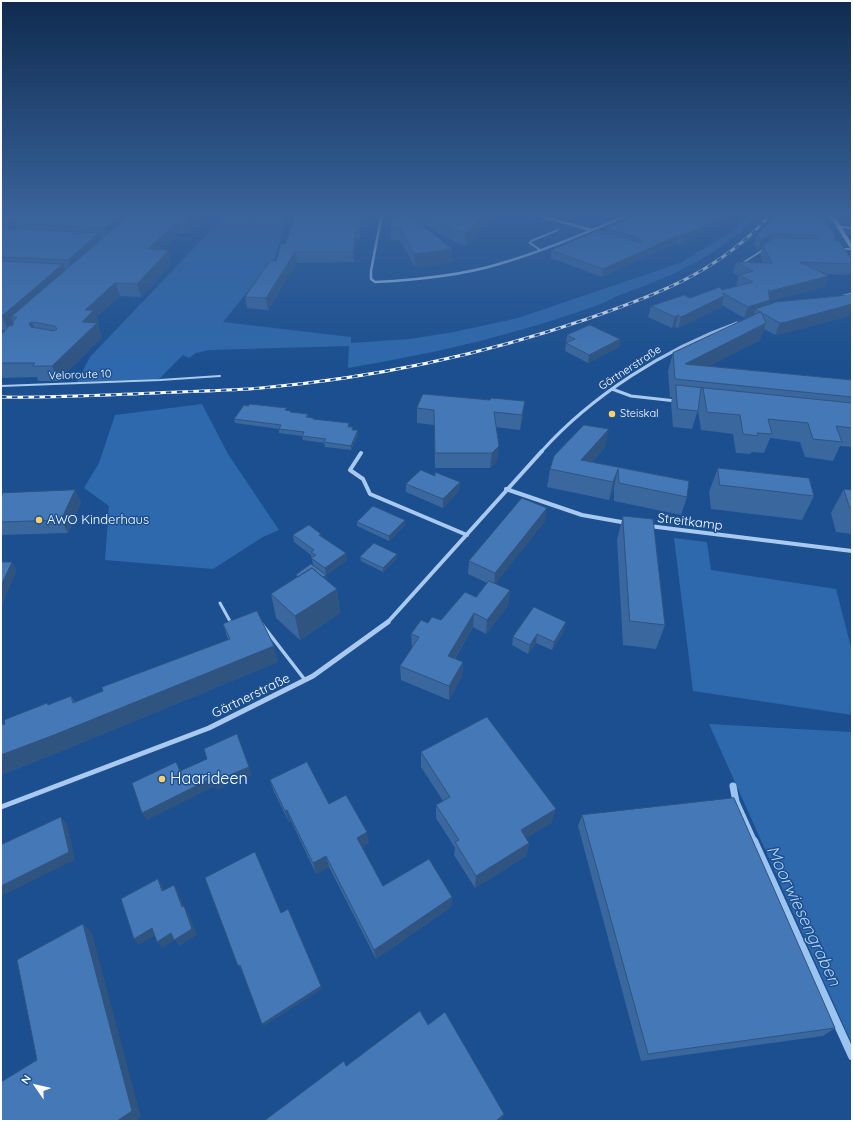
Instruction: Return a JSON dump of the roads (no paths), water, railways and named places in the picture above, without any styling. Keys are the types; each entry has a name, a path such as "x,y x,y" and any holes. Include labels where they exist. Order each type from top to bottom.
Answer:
{"street":[{"path":"372,265 370,279 376,282 414,279 489,265"},
{"path":"838,297 852,294"},
{"name":"Gärtnerstraße","path":"1,807 209,728 305,680 386,625 506,489 550,442 577,416 612,389 673,350 712,332 740,323"},
{"path":"612,389 631,396 684,402"},
{"path":"361,453 350,470 360,476 368,486 370,494 467,535"},
{"path":"506,489 582,514 630,524"},
{"name":"Streitkamp","path":"646,526 852,551"}],"lane":[{"name":"Veloroute 10","path":"1,386 160,380 220,376"},
{"path":"220,603 234,628"},
{"path":"256,619 265,626 305,680"}],"waterway":[{"name":"Moorwiesengraben","path":"733,786 736,802 754,842"},
{"name":"Moorwiesengraben","path":"754,841 852,1056"}],"railway":[{"path":"1,397 78,396 261,388 303,384 385,371 507,344 587,319 664,290 709,265"}],"place":[{"name":"Steiskal","path":"612,414"},
{"name":"AWO Kinderhaus","path":"39,520"},
{"name":"Haarideen","path":"162,779"}]}
